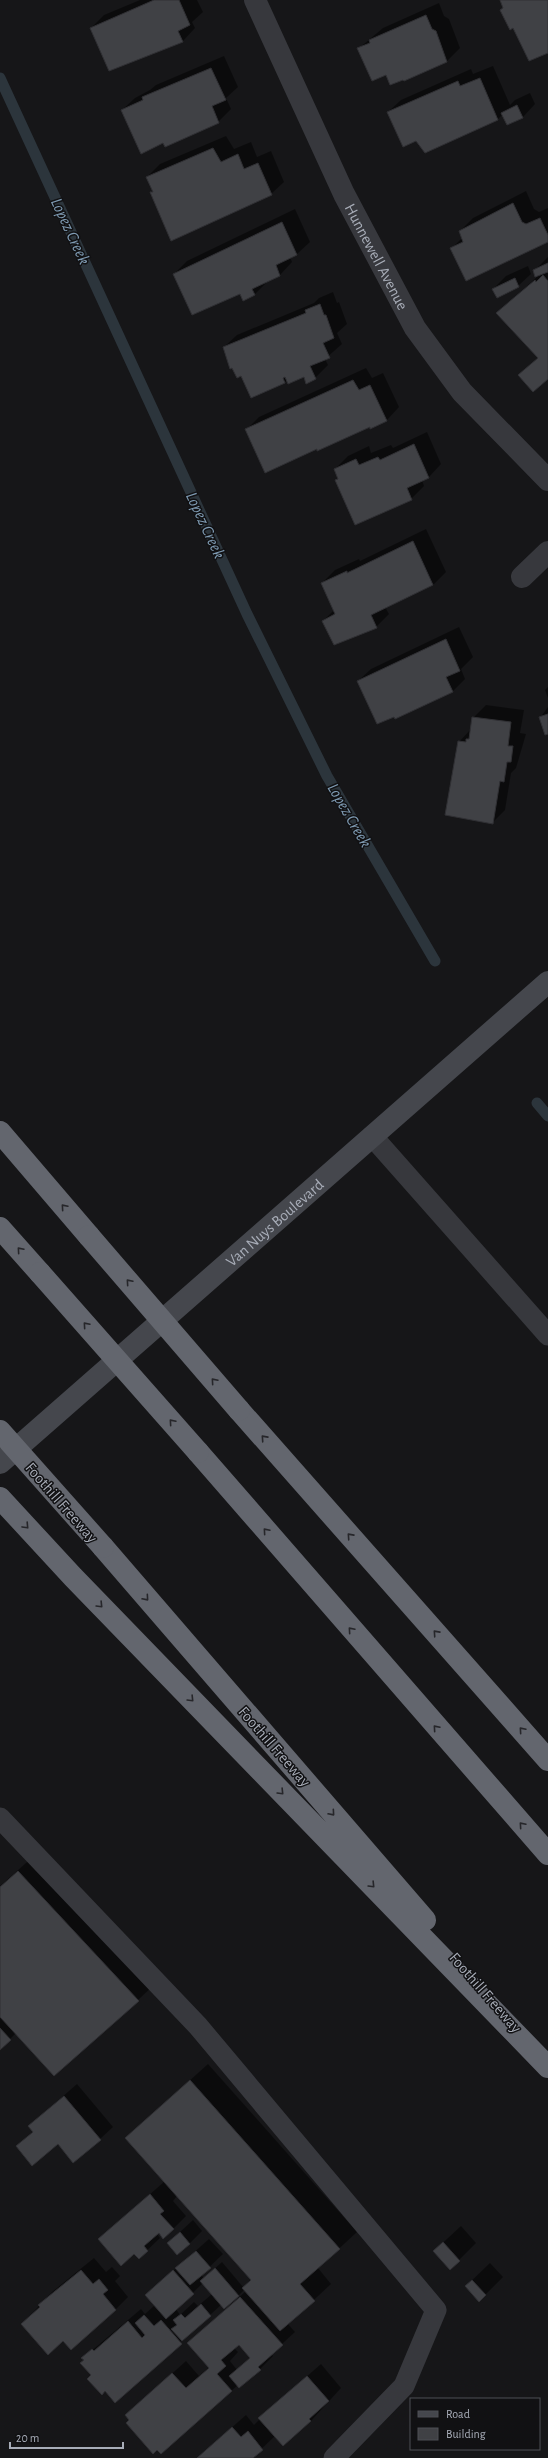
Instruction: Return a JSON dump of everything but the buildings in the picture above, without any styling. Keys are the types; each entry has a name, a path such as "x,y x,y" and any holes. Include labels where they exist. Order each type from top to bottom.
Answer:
{"highway":[{"path":"0,1132 239,1410 548,1760"},
{"path":"0,1228 198,1452 548,1854"},
{"name":"Foothill Freeway","path":"0,1431 103,1547 548,2063"},
{"path":"0,1498 73,1577 548,2067"}],"street":[{"name":"Hunnewell Avenue","path":"255,0 344,194 415,328 462,392 548,480"},
{"path":"522,577 548,552"},
{"name":"Van Nuys Boulevard","path":"0,1463 548,982"}],"lane":[{"path":"372,1136 548,1335"},
{"path":"0,1818 198,2026 436,2310 404,2386 334,2458"}],"waterway":[{"name":"Lopez Creek","path":"0,78 247,614 327,776 435,961"},
{"name":"Lopez Creek","path":"537,1103 548,1116"}]}
